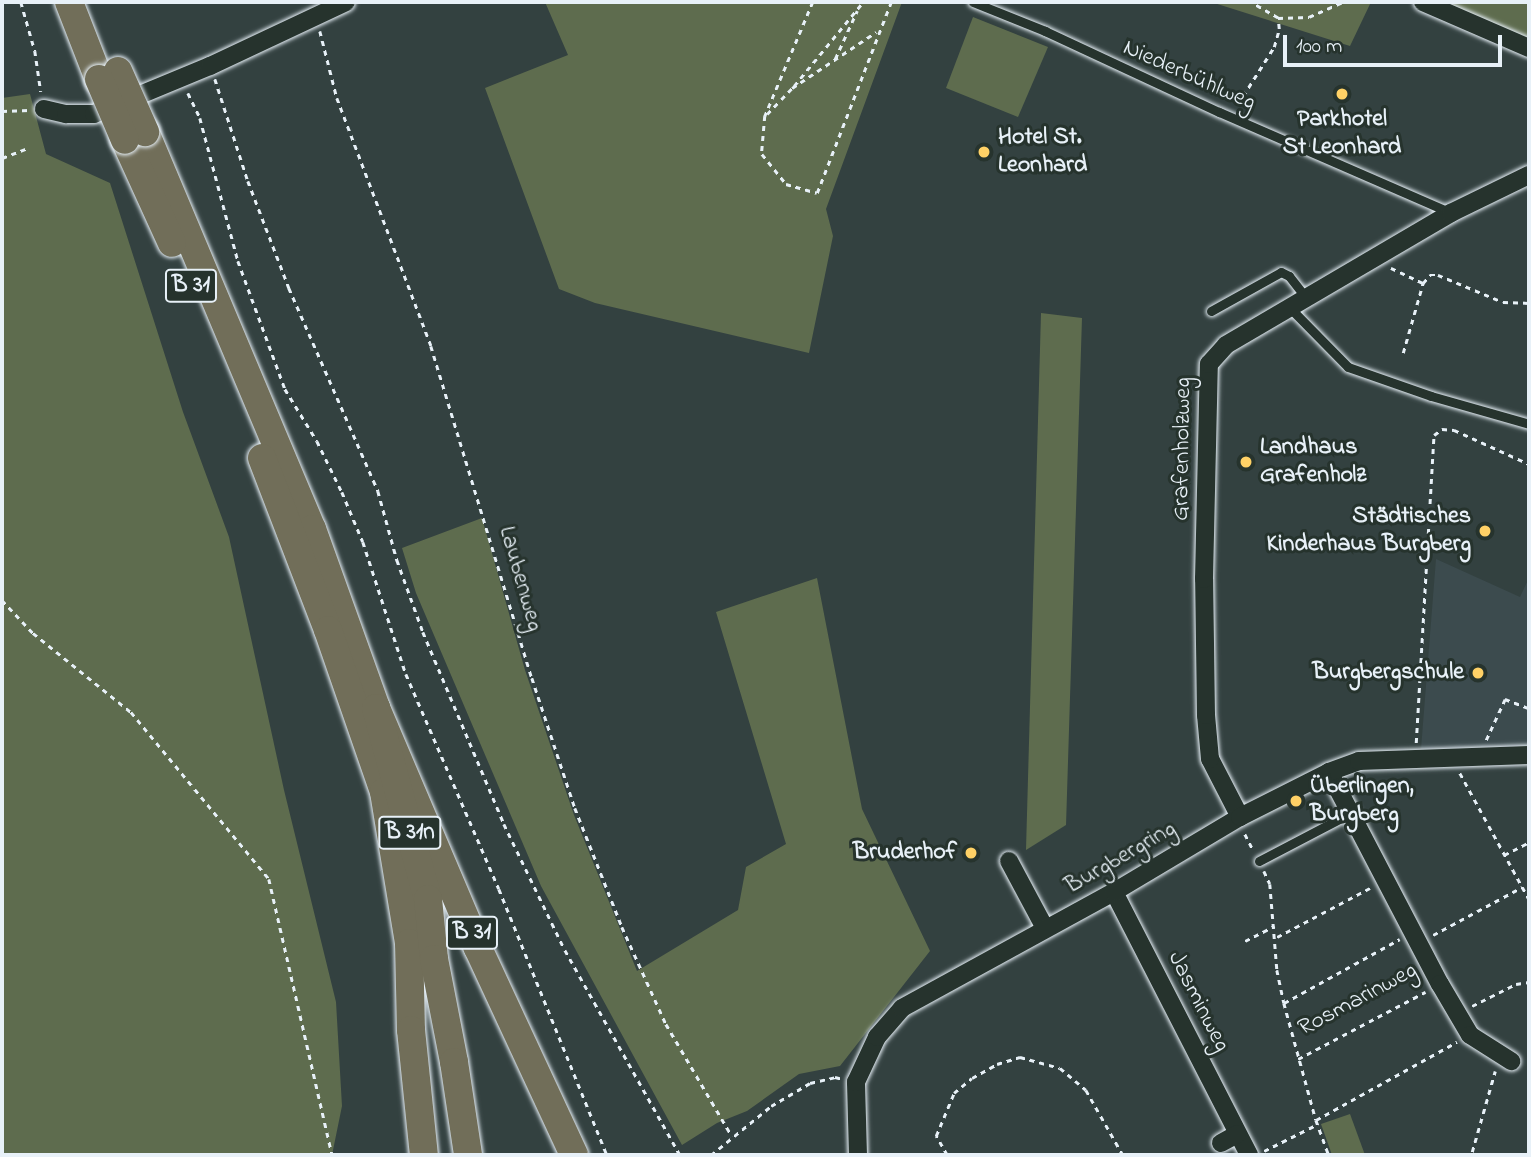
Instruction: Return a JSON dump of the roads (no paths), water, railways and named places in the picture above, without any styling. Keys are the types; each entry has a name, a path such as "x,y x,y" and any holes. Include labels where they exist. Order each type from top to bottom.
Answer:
{"main road":[{"name":"B 31","path":"69,2 108,75 312,530 376,708 478,948 574,1155"},
{"name":"B 31","path":"84,2 108,75"},
{"name":"B 31","path":"135,136 328,630 384,792 409,943 411,1030 424,1155"},
{"name":"B 31n","path":"376,708 428,899 434,959 468,1155"},
{"name":"B 31n","path":"384,792 415,905 434,959"}],"street":[{"path":"44,110 66,114 94,114 210,66 346,2"},
{"path":"1423,2 1529,48"},
{"name":"Grafenholzweg","path":"1238,818 1210,759 1206,715 1204,579 1209,364 1226,345 1451,213 1529,175"},
{"name":"Burgbergring","path":"858,1155 856,1082 877,1037 902,1008 1114,892 1238,818 1329,772 1359,761 1529,755"},
{"name":"Rosmarinweg","path":"1329,772 1457,1014 1470,1035 1506,1058"},
{"path":"1009,861 1045,928"},
{"name":"Jasminweg","path":"1114,892 1249,1155"},
{"path":"1221,1143 1237,1135"}],"lane":[{"name":"Niederbühlweg","path":"973,2 1451,213"},
{"path":"1211,311 1280,272 1289,276 1299,304 1348,367 1431,396 1529,424"},
{"path":"1259,861 1351,813"}],"place":[{"name":"Parkhotel St Leonhard","path":"1342,94"},
{"name":"Hotel St. Leonhard","path":"984,152"},
{"name":"Landhaus Grafenholz","path":"1246,462"},
{"name":"Städtisches Kinderhaus Burgberg","path":"1485,531"},
{"name":"Burgbergschule","path":"1478,673"},
{"name":"Überlingen, Burgberg","path":"1296,801"},
{"name":"Bruderhof","path":"971,853"}]}
